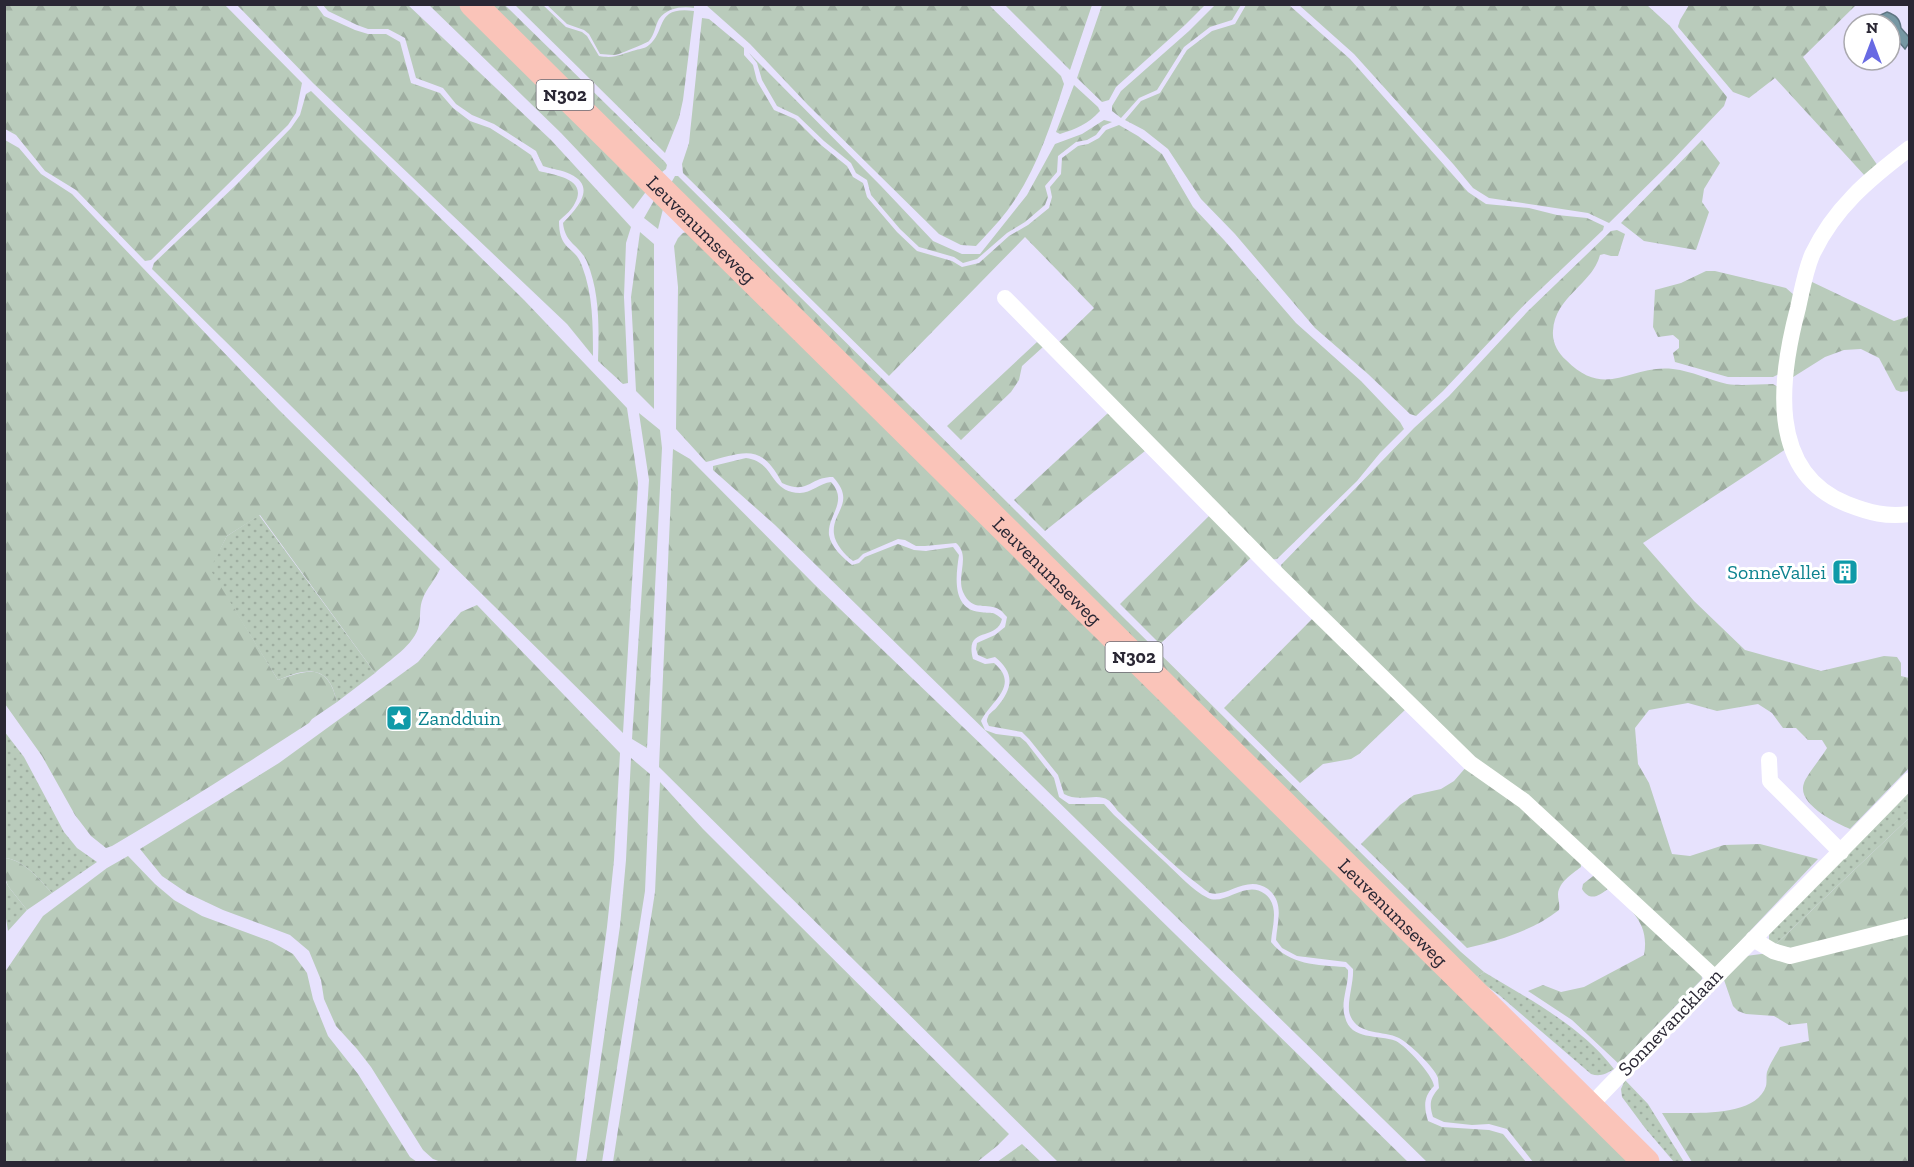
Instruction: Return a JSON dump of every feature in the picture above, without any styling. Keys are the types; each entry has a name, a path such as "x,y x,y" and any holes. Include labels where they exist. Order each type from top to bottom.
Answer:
{"main road":[{"name":"Leuvenumseweg","path":"473,4 1646,1162"}],"street":[{"path":"1910,148 1852,195 1829,226 1813,255 1805,276 1790,337 1784,381 1787,431 1806,476 1820,489 1840,501 1869,513 1894,516 1910,514"},
{"path":"1005,298 1272,569 1470,763 1524,801 1714,977"},
{"path":"1769,760 1770,781 1840,852"},
{"name":"Sonnevancklaan","path":"1589,1107 1714,977 1910,780"},
{"path":"1753,939 1773,951 1790,956 1910,926"}],"green space":[{"path":"5,4 225,5 302,83 296,113 288,125 151,260 145,261 76,190 45,171 16,135 5,129"},
{"path":"1102,4 1205,5 1116,87 1109,100 1102,102 1077,78"},
{"path":"1216,4 1241,5 1232,20 1210,27 1184,47 1157,90 1139,98 1121,118 1112,111 1112,106 1121,91"},
{"path":"237,5 316,5 324,16 355,30 368,34 386,34 400,42 411,83 440,93 453,108 470,121 490,128 531,155 539,171 574,183 578,195 572,208 559,221 560,231 564,243 579,259 586,277 592,310 593,356 567,324 313,83"},
{"path":"323,5 408,5 551,140 631,227 626,243 624,297 628,383 623,384 598,361 598,311 591,274 584,256 564,230 563,223 582,198 583,185 567,173 543,166 536,151 494,124 472,115 456,104 443,88 416,78 405,38 388,29 368,29 357,25 328,11"},
{"path":"429,5 461,5 648,189 633,209 561,133"},
{"path":"484,5 505,5 665,162 666,169 662,172"},
{"path":"515,5 543,5 566,27 587,36 599,56 605,57 618,56 646,47 654,39 667,16 681,10 694,11 683,100 679,118 665,153"},
{"path":"547,5 694,5 694,8 685,7 666,12 659,19 649,41 612,55 600,54 589,34 567,24"},
{"path":"706,5 989,5 1061,76 1064,84 1041,150 1017,197 976,246 961,245 939,234 808,105 750,44"},
{"path":"1005,5 1092,5 1070,70"},
{"path":"1246,5 1289,5 1350,59 1468,192 1486,204 1529,208 1557,215 1587,218 1604,226 1603,230 1524,305 1443,391 1416,416 1410,414 1315,328 1235,234 1201,199 1168,149 1144,130 1125,120 1141,101 1160,93 1187,50 1212,31 1235,24"},
{"path":"1299,5 1647,5 1670,26 1727,97 1724,106 1609,223 1588,213 1489,198 1473,188 1354,54"},
{"path":"1689,5 1856,5 1849,12 1842,12 1842,19 1803,57 1878,166 1866,177 1775,78 1749,98 1733,92 1678,27"},
{"path":"702,18 709,19 744,48 744,55 753,65 757,81 774,110 795,119 821,145 847,166 853,177 863,183 867,197 897,232 917,251 952,261 962,267 979,263 1009,236 1028,225 1049,208 1052,197 1050,187 1061,174 1062,158 1078,146 1088,144 1099,138 1106,130 1119,125 1138,136 1162,154 1193,207 1296,323 1361,381 1404,429 1357,481 1277,559 1267,560 1057,344 1094,308 1025,237 889,376 683,173 682,164 689,143"},
{"path":"749,53 933,241 962,254 980,254 1027,195 1055,144 1082,134 1104,120 1112,122 1103,126 1096,135 1076,142 1058,156 1057,172 1045,186 1048,197 1045,205 977,259 963,263 954,257 919,247 900,229 871,195 867,180 856,173 851,163 798,116 777,106 762,80 757,63"},
{"path":"1074,85 1100,111 1082,126 1060,134 1056,132"},
{"path":"311,91 524,300 627,408 638,482 623,733 152,269 154,263 237,184 291,128 300,115 306,94"},
{"path":"5,140 19,148 41,174 72,194 279,410 440,569 423,598 417,632 401,652 375,673 260,515 227,536 210,569 278,680 299,673 315,672 328,681 337,702 309,723 211,786 106,848 91,836 75,815 42,756 5,704"},
{"path":"1702,140 1720,163 1704,189 1702,202 1709,212 1696,250 1644,241 1621,223"},
{"path":"675,176 678,176 1461,952 1484,972 1475,978 670,185"},
{"path":"656,197 664,205 658,229 644,218"},
{"path":"1617,230 1625,234 1618,256 1600,255 1590,275 1567,299 1555,319 1553,339 1560,354 1581,372 1606,380 1643,371 1673,369 1727,384 1773,384 1778,387 1786,449 1643,543 1694,601 1745,650 1821,671 1884,656 1897,657 1901,663 1901,676 1909,678 1909,768 1850,829 1819,812 1811,805 1803,791 1805,780 1827,748 1822,740 1808,740 1796,728 1783,728 1772,713 1758,704 1717,711 1688,703 1649,710 1635,728 1638,764 1649,783 1672,854 1690,856 1724,845 1760,844 1818,859 1715,968 1472,759 1282,572 1281,565 1414,428 1449,396 1528,311 1611,231"},
{"path":"691,231 1631,1162 1533,1162 1507,1129 1489,1124 1444,1122 1433,1117 1431,1101 1439,1088 1438,1078 1432,1068 1415,1050 1399,1038 1365,1029 1354,1022 1349,1010 1353,969 1346,962 1297,956 1282,948 1276,940 1277,900 1268,889 1252,884 1217,894 1209,892 1158,850 1108,800 1099,797 1076,798 1064,794 1058,775 1022,732 989,726 987,721 989,716 1009,687 1009,675 995,657 987,659 978,655 976,649 977,643 995,635 1005,627 1007,617 995,608 976,605 967,599 961,586 962,554 956,543 916,546 898,539 863,554 853,561 836,542 834,534 843,494 833,477 804,486 791,486 782,483 767,461 750,453 731,455 706,462 676,429 678,287 674,246 683,233"},
{"path":"640,232 654,244 654,409 636,391 631,297"},
{"path":"1706,271 1715,271 1786,288 1794,295 1779,374 1773,377 1728,377 1675,362 1673,353 1679,348 1679,340 1673,335 1658,337 1653,327 1655,290 1681,283"},
{"path":"1810,281 1894,321 1907,317 1909,314 1909,391 1896,390 1879,358 1861,349 1844,350 1825,357 1790,379"},
{"path":"1037,342 1043,347 1022,366 1019,380 1011,392 961,440 947,426"},
{"path":"639,413 660,430 662,448 647,748 632,739 649,480"},
{"path":"1108,413 1145,451 1045,531 1014,500"},
{"path":"673,449 690,459 814,584 1408,1162 1058,1162 659,767"},
{"path":"746,458 763,465 782,488 790,491 804,493 831,482 836,489 838,502 829,528 830,539 841,556 852,565 859,563 865,557 898,544 914,550 926,551 953,547 959,555 957,581 960,598 964,605 971,610 994,613 1002,619 994,630 977,637 971,648 973,659 985,664 994,663 1002,671 1005,679 1001,693 981,721 985,730 1020,737 1054,778 1059,797 1069,804 1104,804 1185,882 1202,895 1215,900 1250,889 1265,894 1270,899 1274,910 1271,942 1278,950 1304,962 1345,967 1348,970 1348,976 1344,1011 1348,1025 1359,1033 1396,1041 1424,1068 1434,1086 1425,1102 1428,1121 1442,1127 1489,1130 1503,1134 1526,1162 1427,1162 775,525 713,470 713,466"},
{"path":"259,515 375,673 337,702 329,681 316,672 308,671 278,680 209,569 227,536"},
{"path":"1210,515 1253,556 1160,644 1120,604"},
{"path":"477,605 620,753 614,860 607,927 576,1162 441,1162 433,1159 423,1150 371,1067 336,1026 324,999 321,980 309,951 290,935 223,910 187,893 162,876 140,849 279,763 418,662 461,612"},
{"path":"1315,616 1407,708 1359,754 1351,759 1323,764 1300,783 1224,708"},
{"path":"4,731 24,757 64,832 77,848 97,862 52,893 25,866 5,858"},
{"path":"631,758 650,774 645,891 602,1162 586,1162 620,926"},
{"path":"1467,766 1521,804 1581,860 1581,867 1561,886 1558,894 1559,910 1515,934 1467,948 1361,844 1400,805 1414,795 1441,789 1454,781"},
{"path":"660,782 703,829 1009,1134 997,1146 977,1162 613,1162 655,892"},
{"path":"1909,790 1909,818 1775,945 1769,940 1769,934"},
{"path":"1909,818 1909,919 1796,949 1775,945"},
{"path":"128,856 174,900 202,916 272,942 293,954 307,973 313,999 328,1036 358,1074 410,1157 417,1162 5,1162 5,972 43,916 107,868"},
{"path":"5,858 25,866 52,893 27,910 8,886 5,878"},
{"path":"1597,873 1701,970 1702,979 1619,1064 1572,1020 1528,991 1543,985 1561,992 1584,987 1644,955 1644,934 1637,917 1631,910 1609,888 1591,897 1582,889 1583,884"},
{"path":"4,878 27,910 8,931 5,912"},
{"path":"1909,934 1909,1162 1692,1162 1662,1113 1720,1112 1749,1104 1760,1097 1766,1086 1767,1072 1780,1047 1809,1041 1807,1023 1789,1025 1774,1016 1746,1014 1738,1011 1733,1006 1723,977 1746,956"},
{"path":"1484,972 1554,1014 1586,1039 1614,1069 1603,1074 1591,1074 1499,995 1475,978"},
{"path":"1625,1080 1648,1104 1684,1162 1674,1162 1622,1097 1621,1089"},
{"path":"1022,1144 1041,1162 997,1162"}],"water":[{"path":"1902,29 1909,37 1909,43 1905,49 1902,46"}],"place":[{"name":"SonneVallei","path":"1845,572"},
{"name":"Zandduin","path":"399,718"}]}
